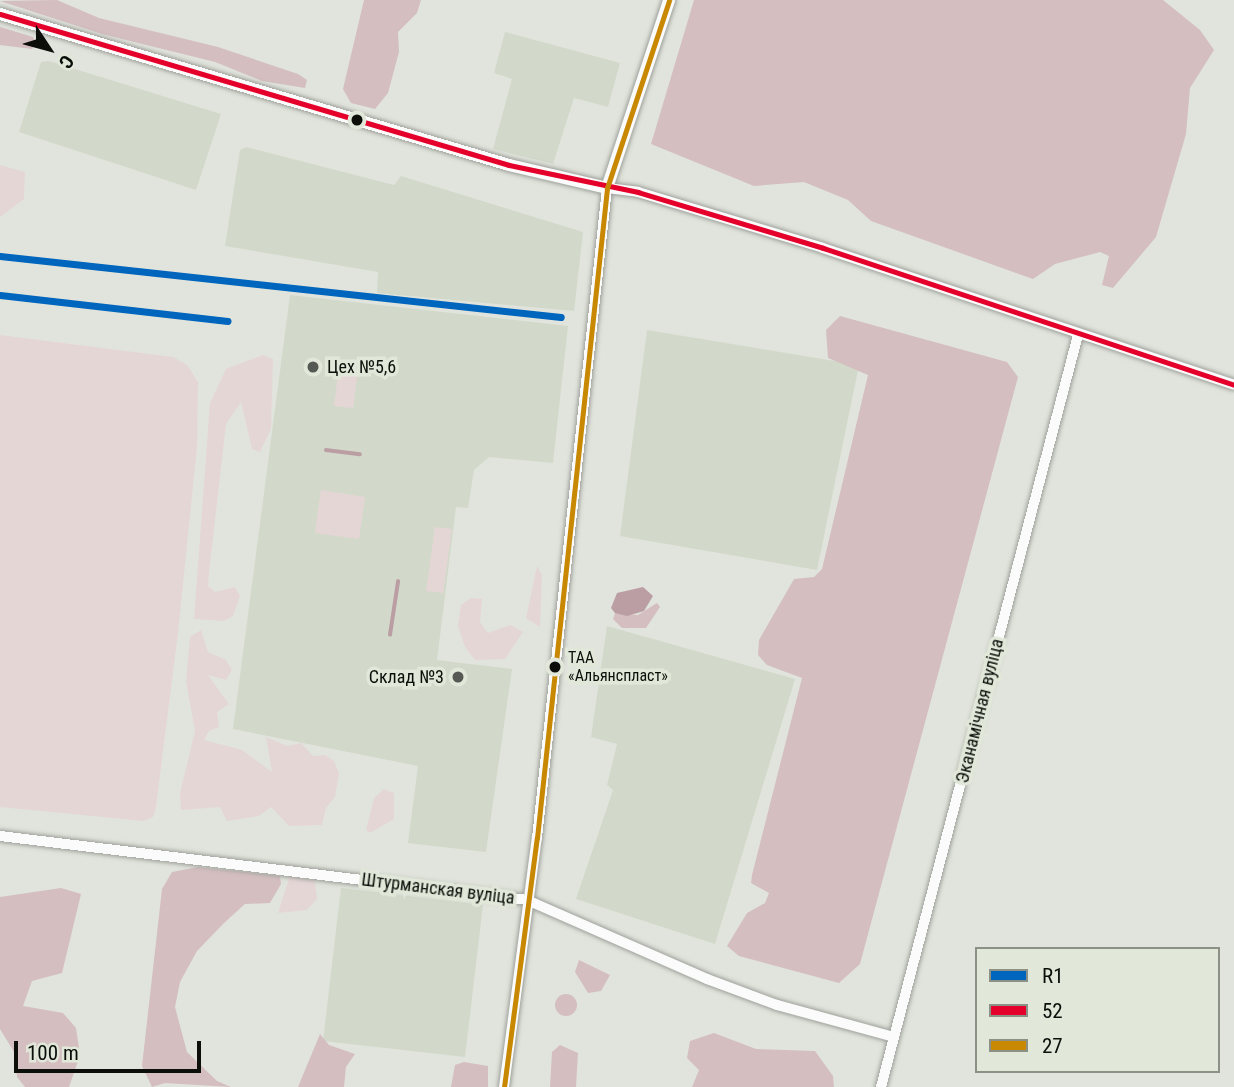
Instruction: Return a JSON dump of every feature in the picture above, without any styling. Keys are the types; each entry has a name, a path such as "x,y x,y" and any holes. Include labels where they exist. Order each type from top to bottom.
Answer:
{"street":[{"path":"504,1087 607,188 669,0"},
{"path":"0,14 509,165 607,188 638,192 823,248 1234,385"},
{"name":"Эканамічная вуліца","path":"881,1087 1078,335"},
{"name":"Штурманская вуліца","path":"0,836 527,900 707,979 777,1004 894,1037"}],"shaded area":[{"path":"57,0 99,18 218,47 298,74 307,80 305,88 262,81 215,62 102,34 0,1"},
{"path":"364,0 421,0 417,13 398,32 399,52 388,93 375,109 351,103 343,89"},
{"path":"694,0 1163,0 1200,30 1214,50 1190,88 1186,134 1156,237 1113,288 1102,285 1109,256 1100,252 1055,264 1033,279 871,221 848,200 804,182 754,186 651,144"},
{"path":"0,27 33,37 36,43 32,49 0,45"},
{"path":"505,32 620,63 608,107 574,98 553,164 493,149 512,79 494,73"},
{"path":"49,61 221,114 196,190 19,132 41,62"},
{"path":"246,147 394,185 401,176 583,232 574,311 377,293 378,272 225,246 240,150"},
{"path":"0,165 25,172 24,199 0,217"},
{"path":"290,295 568,326 553,463 489,457 474,470 468,508 456,507 437,660 512,669 486,852 408,843 418,766 233,729"},
{"path":"840,316 1007,362 1018,377 860,964 839,983 739,956 727,946 747,913 765,903 769,893 751,883 752,875 802,678 767,665 758,655 759,640 794,579 814,577 822,569 868,375 828,358 826,330"},
{"path":"647,330 859,365 817,570 620,536"},
{"path":"0,335 173,357 187,365 198,382 197,447 178,633 156,807 153,817 144,821 0,807"},
{"path":"263,355 273,359 271,429 260,452 252,449 241,402 226,424 209,573 208,586 215,592 235,587 240,596 233,616 224,621 194,619 210,403 226,369"},
{"path":"339,367 358,370 353,408 334,406"},
{"path":"321,490 365,497 359,539 315,533"},
{"path":"435,527 452,529 443,593 426,591"},
{"path":"537,566 542,575 540,627 526,618"},
{"path":"643,587 653,596 644,611 627,616 615,613 611,608 617,593"},
{"path":"471,598 482,599 480,622 488,633 510,625 523,632 505,659 475,660 465,647 458,626 461,605"},
{"path":"657,603 660,607 646,628 622,628 613,619 615,613 638,615"},
{"path":"607,626 795,679 715,944 576,899 613,790 607,785 617,744 591,737"},
{"path":"201,630 208,652 226,660 232,670 226,680 208,675 229,704 217,712 219,727 209,731 204,740 242,750 272,772 266,737 287,746 301,743 313,756 325,755 334,761 339,773 335,797 326,808 322,825 289,826 271,807 259,816 227,821 220,807 181,810 180,793 195,731 186,682 190,637"},
{"path":"384,789 394,793 394,819 370,833 366,830 374,798"},
{"path":"198,867 280,876 281,884 270,903 245,904 224,923 197,951 180,982 175,1007 187,1052 217,1081 231,1087 165,1083 152,1087 142,1066 162,889 172,872"},
{"path":"290,876 315,880 317,899 307,910 278,913"},
{"path":"61,888 81,894 62,973 32,981 23,1006 63,1013 76,1028 80,1055 69,1087 25,1087 17,1077 14,1052 0,1029 0,897"},
{"path":"341,888 483,905 465,1057 323,1041"},
{"path":"579,960 610,975 601,991 588,993 575,972"},
{"path":"566,994 574,997 577,1005 574,1013 566,1016 558,1013 555,1005 558,997"},
{"path":"714,1033 756,1049 815,1051 833,1076 834,1087 692,1087 699,1070 687,1058 690,1041"},
{"path":"320,1034 329,1045 355,1054 346,1067 344,1087 298,1087"},
{"path":"560,1045 578,1053 576,1087 550,1087 552,1052"},
{"path":"464,1062 488,1066 488,1087 451,1087 455,1065"}],"waterway":[{"path":"326,450 360,454"},
{"path":"390,635 398,582"}],"transit line":[{"name":"27","path":"504,1087 537,838 607,188 669,0"},
{"name":"52","path":"0,14 509,165 638,192 823,248 1234,385"},
{"name":"R1","path":"0,256 561,317"},
{"name":"R1","path":"0,295 228,321"}],"place":[{"name":"Цех №5,6","path":"313,367"},
{"name":"ТАА «Альянспласт»","path":"555,667"},
{"name":"Склад №3","path":"458,677"}]}
